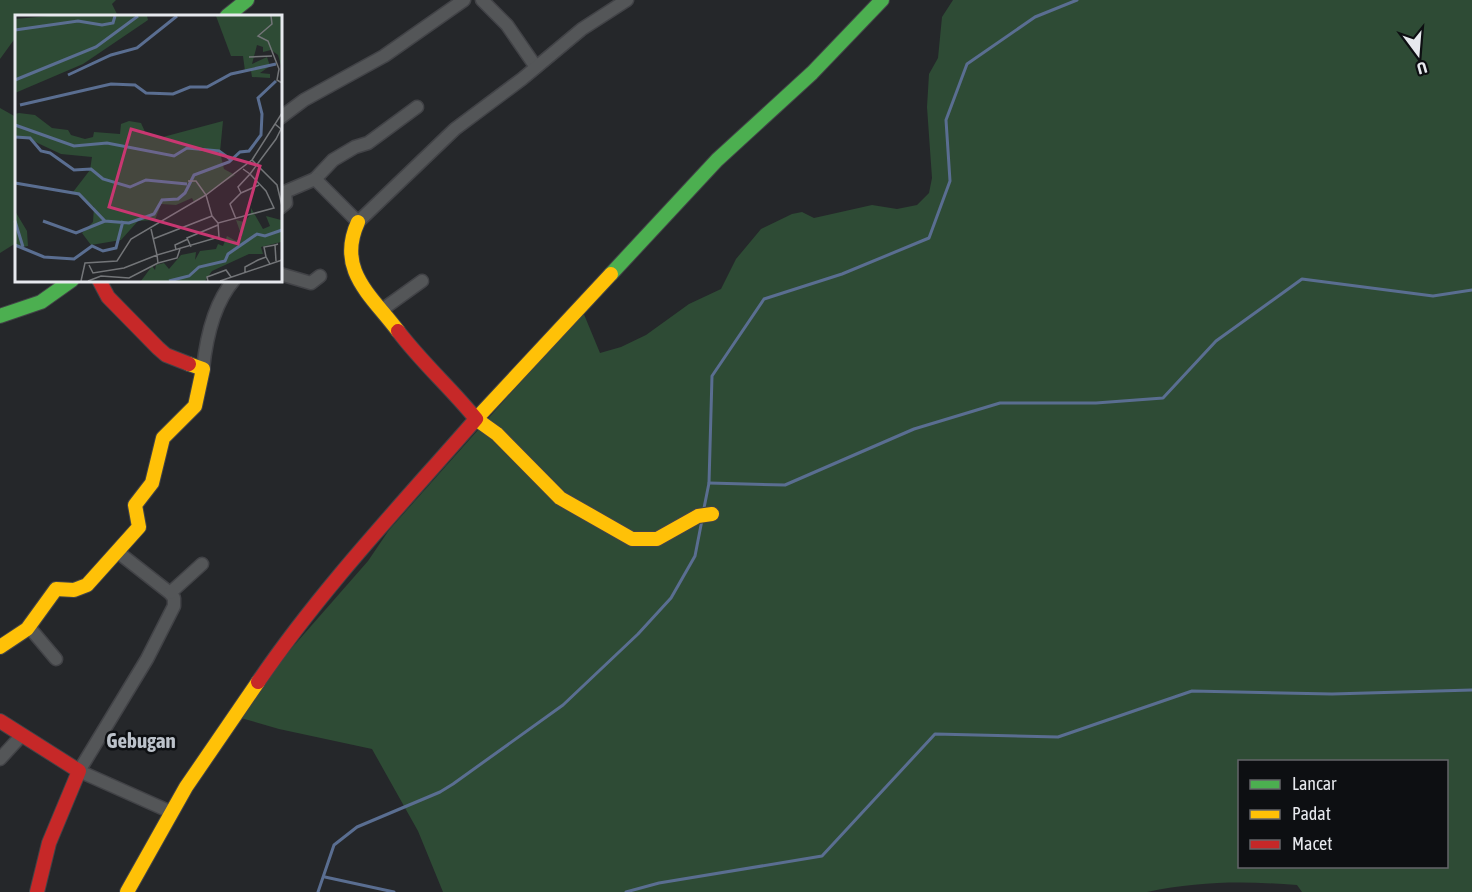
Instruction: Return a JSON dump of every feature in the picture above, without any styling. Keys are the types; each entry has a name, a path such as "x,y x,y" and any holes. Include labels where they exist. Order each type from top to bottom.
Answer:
{"street":[{"path":"228,15 248,0"},
{"path":"282,116 304,100 384,56 464,0"},
{"path":"482,0 501,16 536,67"},
{"path":"602,0 609,11"},
{"path":"627,0 562,44 439,143 358,222 349,241 349,260 356,275 420,361 476,419 497,434 560,498 632,539 657,539 706,515"},
{"path":"127,892 171,812 209,752 279,651 344,570 476,419 717,160 812,73 882,0"},
{"path":"283,194 315,179 333,160 355,147 368,143 417,107"},
{"path":"315,179 358,222"},
{"path":"282,275 311,283 320,276"},
{"path":"383,309 422,281"},
{"path":"0,316 41,302 69,282"},
{"path":"100,282 108,297 166,355 203,369"},
{"path":"0,647 29,627 50,594 56,589 80,589 119,553 140,527 135,504 152,483 163,438 195,406 203,369 205,346 224,296 233,282"},
{"path":"37,892 49,843 80,771 171,613 174,598 170,593 119,553"},
{"path":"170,593 202,564"},
{"path":"29,627 56,658"},
{"path":"0,721 80,771 171,812"},
{"path":"0,759 21,736"}],"green space":[{"path":"0,0 116,0 112,4 118,15 15,15 15,38 0,59"},
{"path":"953,0 1472,0 1472,892 1302,892 1297,885 1240,883 1204,884 1147,892 443,892 418,831 372,749 279,729 241,718 283,658 368,561 389,530 583,312 600,353 621,347 646,335 689,304 721,289 736,259 761,229 792,214 802,212 814,218 872,205 897,209 917,205 929,193 932,178 927,107 929,74 938,58 942,17"},
{"path":"0,108 15,116 15,244 0,253"}],"waterway":[{"path":"704,508 709,483 712,376 764,299 842,274 929,238 950,181 946,120 967,64 1035,17 1077,0"},
{"path":"709,483 785,485 914,429 1000,403 1096,403 1163,398 1216,341 1302,279 1433,296 1472,290"},
{"path":"318,892 334,845 357,827 440,792 453,784 563,705 638,634 671,598 695,556 702,520"},
{"path":"626,892 659,883 822,856 935,734 1058,737 1192,691 1332,694 1472,690"},
{"path":"325,877 394,892"}],"traffic: fast":[{"path":"228,15 247,0"},
{"path":"611,274 717,160 812,73 882,0"},
{"path":"0,316 41,302 69,282"}],"traffic: slow":[{"path":"358,222 352,239 351,254 354,268 368,293 398,331"},
{"path":"611,274 476,419 497,434 560,498 632,539 657,539 698,516 712,514"},
{"path":"0,647 27,629 56,589 74,590 87,585 139,527 135,505 152,483 163,438 195,406 203,369 189,364"},
{"path":"127,892 186,787 258,682"}],"traffic: jam":[{"path":"100,282 108,297 158,348 166,355 189,364"},
{"path":"258,682 335,580 476,419 398,331"},
{"path":"0,721 79,771 49,843 37,892"}],"district":[{"name":"Gebugan","path":"141,741"}]}
